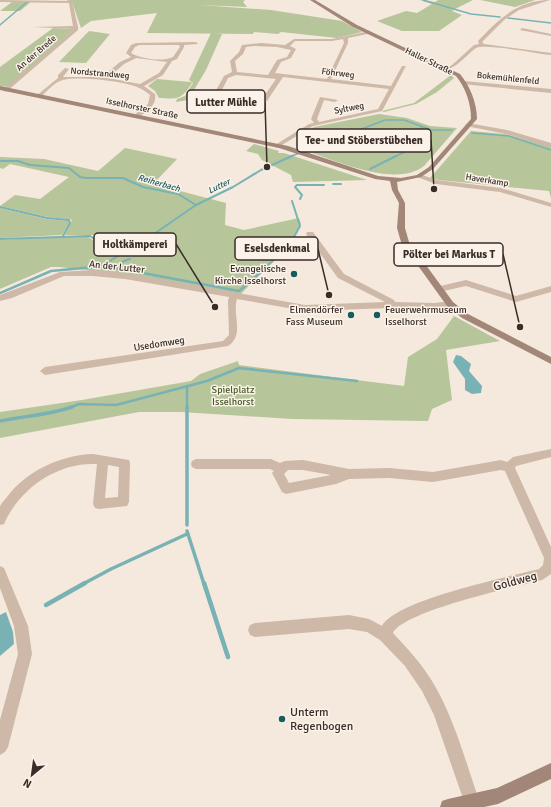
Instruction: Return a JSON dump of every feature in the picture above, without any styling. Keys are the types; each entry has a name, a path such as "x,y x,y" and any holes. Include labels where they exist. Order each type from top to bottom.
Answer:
{"street":[{"name":"Haller Straße","path":"312,0 370,32 458,75 464,83"},
{"path":"482,45 480,42 513,10 536,2 548,0"},
{"path":"0,1 71,2 76,28 35,27"},
{"name":"An der Brede","path":"3,89 76,28"},
{"path":"287,46 294,40 327,41 370,32"},
{"path":"531,32 551,35"},
{"path":"329,79 346,43 346,39 344,38"},
{"path":"181,44 182,47 175,58 170,60 134,57 128,53 135,44 196,43"},
{"path":"271,75 279,61 289,58 294,49 287,46 255,44 244,46 240,53 232,61 235,73 226,77 217,92 218,96 262,101 265,100 280,76"},
{"path":"446,69 454,66 472,48 482,45 551,54"},
{"path":"103,79 122,63 134,57"},
{"path":"141,86 161,74 170,60"},
{"name":"Syltweg","path":"279,146 311,125 380,110 404,67"},
{"name":"Nordstrandweg","path":"61,79 60,76 67,69"},
{"name":"Föhrweg","path":"235,73 329,79 392,88"},
{"name":"Nordstrandweg","path":"39,96 54,82 61,79 103,79 141,86 150,92 153,100 147,109 136,116"},
{"path":"464,83 474,114 474,119 432,168 419,176 393,180 395,190 402,203 401,228 405,242 450,304 465,316 551,361"},
{"name":"Bokemühlenfeld","path":"464,83 551,91"},
{"name":"Isselhorster Straße","path":"3,89 279,146 371,176 393,180"},
{"path":"317,123 314,119 322,98 335,100"},
{"path":"468,125 507,132 551,145"},
{"name":"Haverkamp","path":"419,176 436,182 501,190 551,205"},
{"path":"310,234 341,276 391,302 392,305"},
{"name":"An der Lutter","path":"0,298 9,296 63,274 92,273 125,276 305,308 392,305 435,306 450,304"},
{"path":"439,289 466,283 516,300 551,289"},
{"name":"Usedomweg","path":"44,371 225,344 231,340 232,335 232,301 234,296"},
{"path":"349,474 336,479 286,489 278,473 281,468 285,466 303,465 349,474 389,473 433,477 501,465 509,467 513,462 551,453"},
{"path":"0,520 9,503 20,491 44,473 72,461 90,459 103,460"},
{"path":"196,464 271,464 281,468"},
{"name":"Goldweg","path":"385,635 390,625 406,615 447,599 542,574 549,568 550,558 509,467"},
{"path":"0,572 20,626 25,654 0,748"},
{"path":"255,630 349,622 369,626 385,635 410,661 428,686 440,712 472,803"},
{"path":"448,807 472,803 498,796 551,771"}],"green space":[{"path":"66,0 245,0 243,2 247,7 199,5 271,10 342,21 362,32 337,38 281,32 278,34 254,32 253,34 147,33 157,13 91,21 81,28 72,2"},
{"path":"419,0 435,2 438,0 473,0 455,9 447,7 462,15 439,31 402,31 377,21 406,11 417,13 432,4"},
{"path":"480,0 535,0 515,7"},
{"path":"32,1 20,11 0,11 12,2"},
{"path":"53,28 74,29 9,87 0,86 0,67"},
{"path":"89,31 110,34 86,63 59,62"},
{"path":"211,33 222,34 206,70 188,100 176,102 177,99 185,96 193,83 189,80"},
{"path":"451,75 454,78 437,92 416,104 384,112 382,111 414,103"},
{"path":"157,79 192,83 185,93 178,97 159,98 155,91 148,86"},
{"path":"379,114 407,118 430,126 457,128 424,166 412,172 397,174 363,170 301,149 323,142 300,135 314,127"},
{"path":"471,131 505,134 551,146 551,198 549,191 430,178"},
{"path":"254,144 279,151 278,153 284,153 367,180 293,182 291,175 262,160 258,154 246,151"},
{"path":"125,148 177,159 153,184 226,203 225,225 244,230 299,218 301,224 287,252 278,257 241,294 126,274 59,267 51,267 0,289 0,240 80,236 88,237 108,249 111,246 93,235 65,235 72,220 48,217 0,206 15,195 40,199 69,177 10,164 3,169 0,168 0,157 44,159 98,171"},
{"path":"0,208 46,219 69,221 69,223 62,235 0,238"},
{"name":"Spielplatz Isselhorst","path":"454,316 500,341 446,350 452,400 432,409 428,421 292,419 181,412 139,412 0,438 0,412 82,400 191,381 200,374 238,361 239,365 404,386 408,357 437,339"}],"water":[{"path":"456,355 461,356 471,364 469,371 482,386 481,393 472,394 465,390 465,379 453,362"},
{"path":"6,612 13,632 14,644 0,656 0,615"}],"waterway":[{"path":"423,0 471,14 500,17"},
{"path":"0,25 27,2"},
{"path":"508,18 551,23"},
{"name":"Lutter","path":"289,157 385,120 404,120 421,126"},
{"path":"394,157 426,142 421,126"},
{"name":"Lutter","path":"421,126 432,130 452,130"},
{"name":"Lutter","path":"472,133 509,136 551,150"},
{"name":"Lutter","path":"196,205 233,187 261,170 292,156"},
{"path":"370,169 394,157"},
{"name":"Reiherbach","path":"0,161 18,161 30,165 69,168 80,177 86,178 123,178 143,187 178,194 196,205"},
{"path":"333,184 341,184"},
{"path":"300,199 302,195 295,187 297,185 324,185"},
{"path":"265,268 289,246 300,226 292,201"},
{"name":"Lutter","path":"120,255 151,236 196,205"},
{"path":"0,207 47,218 69,220 70,223 63,236"},
{"path":"0,239 90,236 120,255"},
{"name":"Lutter","path":"93,267 103,265 120,255"},
{"path":"116,268 124,261 130,259"},
{"name":"Lutter","path":"0,293 51,271 93,267"},
{"name":"Lutter","path":"89,268 93,267"},
{"path":"116,268 239,291 267,267"},
{"path":"187,386 207,381 239,368 357,381"},
{"path":"69,408 79,404 116,405 187,386"},
{"path":"187,386 187,525"},
{"path":"0,421 45,414 69,408"},
{"path":"187,531 204,584"},
{"path":"83,584 111,569 187,534"},
{"path":"46,605 85,583"},
{"path":"204,583 228,657"}],"place":[{"name":"Lutter Mühle","path":"267,167"},
{"name":"Tee- und Stöberstübchen","path":"434,189"},
{"name":"Evangelische Kirche Isselhorst","path":"294,274"},
{"name":"Eselsdenkmal","path":"329,295"},
{"name":"Holtkämperei","path":"215,307"},
{"name":"Elmendörfer Fass Museum","path":"351,315"},
{"name":"Feuerwehrmuseum Isselhorst","path":"377,315"},
{"name":"Pölter bei Markus T","path":"520,327"},
{"name":"Unterm Regenbogen","path":"282,719"}]}
